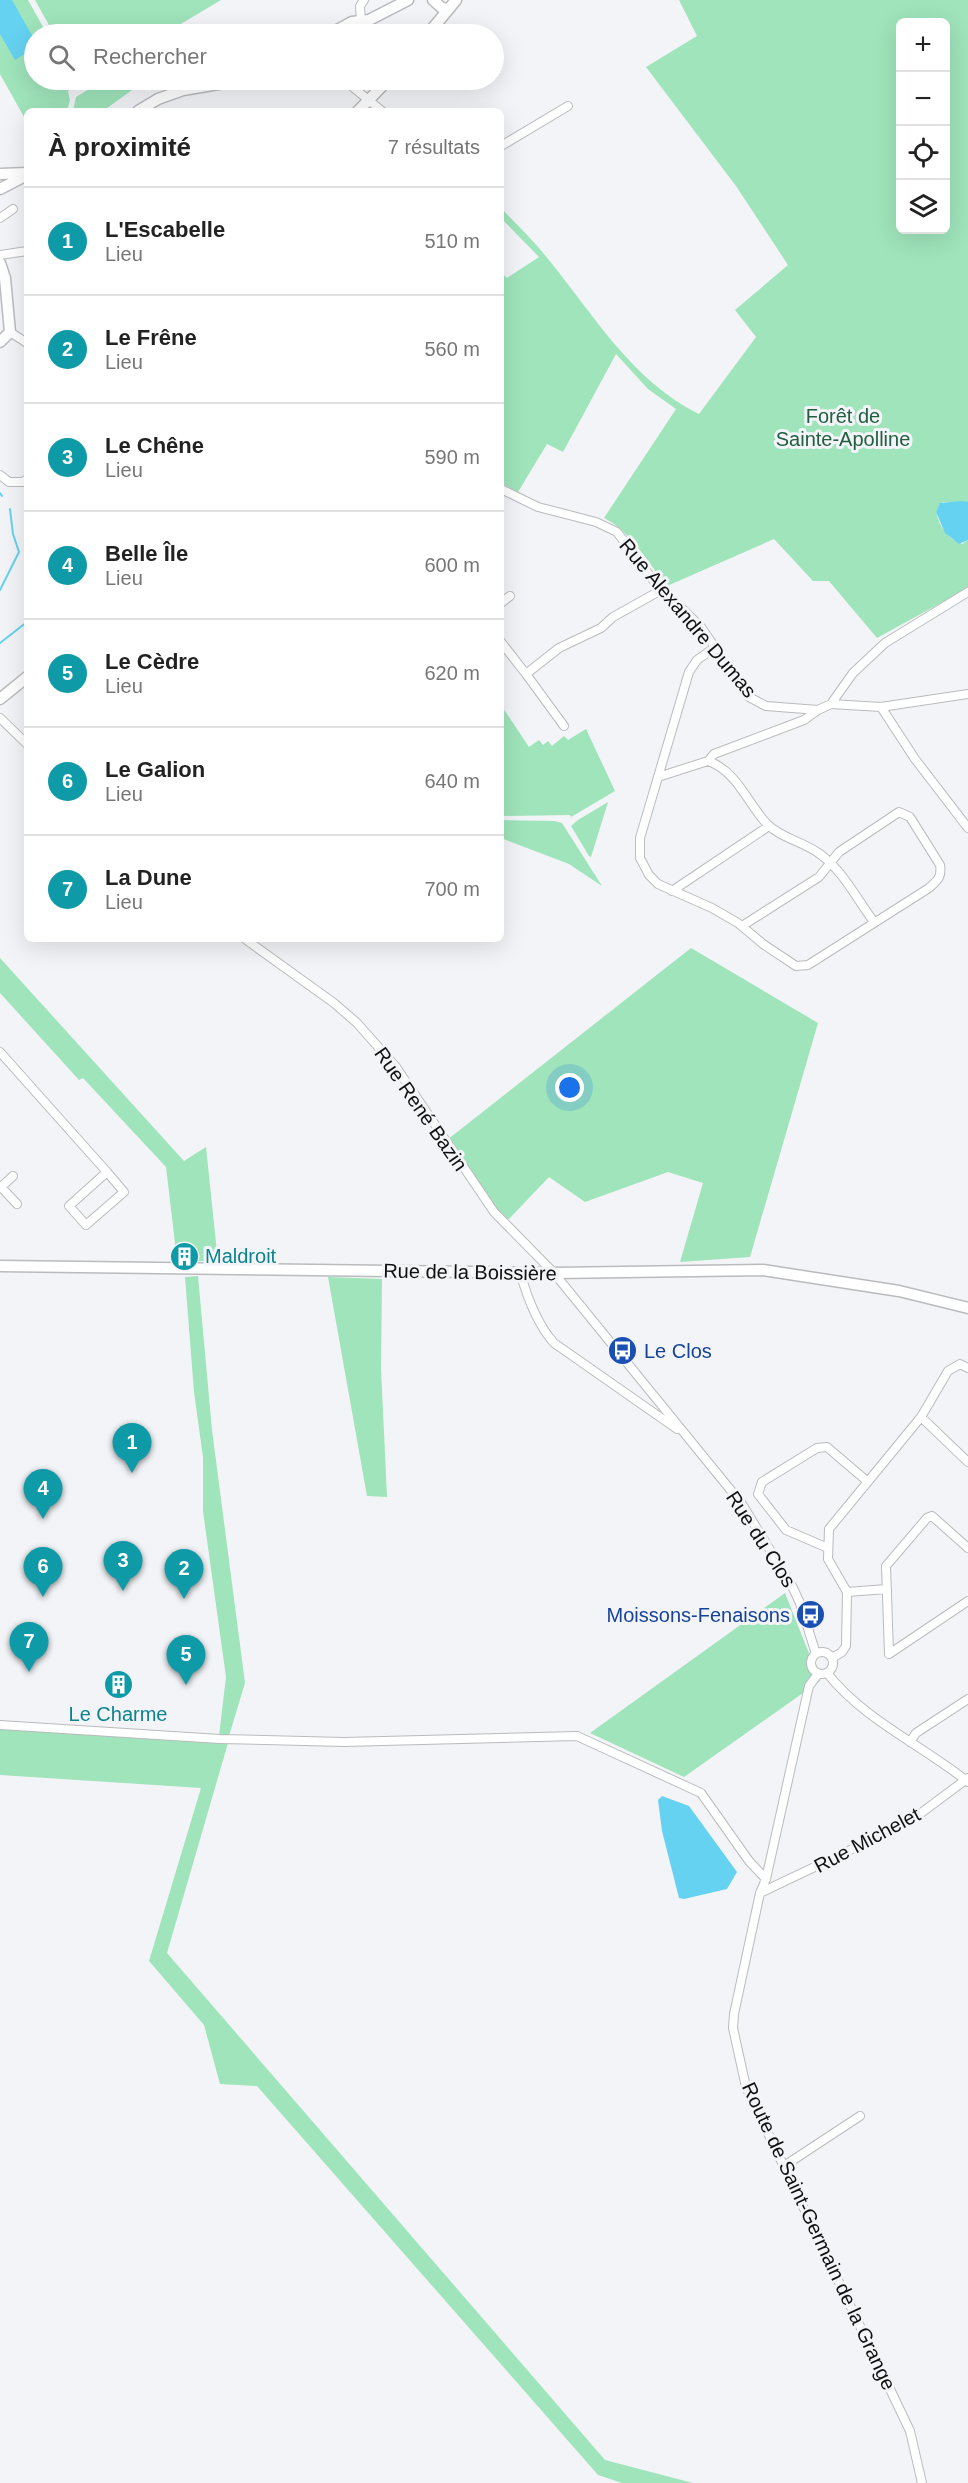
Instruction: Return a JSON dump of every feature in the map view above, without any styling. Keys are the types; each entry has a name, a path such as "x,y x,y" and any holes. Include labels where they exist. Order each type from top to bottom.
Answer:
{"main road":[{"path":"348,24 369,20 408,0"},
{"path":"436,24 456,0"},
{"path":"435,2 448,9"},
{"path":"435,2 438,21"},
{"path":"143,108 158,99 183,90"},
{"path":"360,108 377,90"},
{"path":"0,174 24,174"},
{"path":"0,189 24,176"},
{"path":"0,263 5,278 10,332 0,342"},
{"path":"0,699 24,679"},
{"name":"Rue de la Boissière","path":"0,1266 554,1273 763,1270 899,1291 968,1308"},
{"name":"Rue de la Boissière","path":"938,1300 968,1313"}],"street":[{"path":"361,21 360,6 364,0"},
{"path":"357,90 378,108"},
{"path":"504,144 568,106"},
{"path":"0,218 13,209"},
{"path":"0,255 24,251"},
{"path":"10,332 24,341"},
{"path":"0,475 9,482 24,481"},
{"name":"Rue Alexandre Dumas","path":"504,490 538,507 596,522 616,532 663,589 701,627 752,699 766,706 818,710 831,704 881,707 968,694"},
{"path":"526,674 559,648 601,628 614,617 663,589"},
{"path":"831,704 853,673 885,643 968,592"},
{"path":"504,601 510,596"},
{"path":"504,646 564,726"},
{"path":"714,648 697,660 689,672 640,838 640,858 649,875 658,884 712,908 742,926 762,944 795,966 802,967 939,880 941,873 940,865 910,817 899,812 839,852 819,876 742,926"},
{"path":"881,707 915,759 968,828"},
{"path":"658,777 708,761 714,754 804,720 818,710"},
{"path":"0,718 24,741"},
{"path":"708,761 717,764 730,774 769,826 819,853 844,875 874,922"},
{"path":"672,891 769,826"},
{"name":"Rue René Bazin","path":"249,942 334,1003 372,1039 415,1093 494,1212 554,1273"},
{"path":"0,1052 107,1172 124,1192 86,1225 69,1206 107,1172"},
{"path":"13,1176 0,1187 17,1204"},
{"name":"Rue du Clos","path":"520,1272 529,1300 547,1336 554,1343 686,1435"},
{"name":"Rue du Clos","path":"554,1273 755,1522 800,1603 816,1653"},
{"path":"832,1658 842,1652 846,1646 847,1592 828,1559 829,1529 921,1417 948,1371 960,1364 968,1368"},
{"path":"657,1415 662,1413 664,1408"},
{"path":"921,1417 968,1462"},
{"path":"828,1548 786,1530 758,1494 762,1482 817,1448 826,1447 868,1482"},
{"path":"968,1548 932,1516 927,1518 886,1566 889,1654 968,1601"},
{"path":"847,1592 887,1589"},
{"path":"816,1653 827,1653 832,1658 832,1668 827,1673 818,1674 811,1664 816,1653"},
{"path":"827,1673 848,1697 967,1780"},
{"name":"Route de Saint-Germain de la Grange","path":"818,1674 809,1686 766,1879 760,1893 733,2028 746,2087 910,2431 922,2483"},
{"path":"910,1742 915,1733 968,1700"},
{"path":"0,1725 220,1738 344,1742 578,1736 701,1793 749,1861 766,1879"},
{"name":"Rue Michelet","path":"760,1893 909,1822 967,1780"},
{"path":"784,2166 860,2116"}],"green space":[{"path":"0,0 28,0 41,24 24,24 24,90 70,90 68,108 24,108 24,117 0,74"},
{"path":"35,0 221,0 181,24 48,24"},
{"name":"Forêt de Sainte-Apolline","path":"679,0 968,0 968,502 943,502 936,512 948,536 962,544 968,540 968,588 877,638 829,581 813,581 774,539 667,586 631,539 604,518 676,409 648,389 616,354 563,452 547,444 518,492 504,485 504,275 507,278 539,257 504,221 504,211 543,253 598,324 634,365 675,400 699,414 756,337 735,310 788,265 736,186 646,67 697,36"},
{"path":"88,90 132,90 107,108 74,108 76,97"},
{"path":"504,710 529,747 539,740 543,745 548,741 552,746 564,736 568,740 586,729 615,791 571,817 570,815 504,816"},
{"path":"608,802 591,857 571,826"},
{"path":"504,820 562,823 602,886 569,864 504,839"},
{"path":"691,948 818,1023 750,1257 680,1262 703,1183 668,1172 585,1202 549,1177 507,1221 496,1210 447,1140"},
{"path":"0,958 184,1161 206,1147 218,1262 177,1260 166,1167 83,1078 79,1080 0,993"},
{"path":"198,1276 212,1430 245,1683 229,1736 219,1736 226,1677 203,1511 203,1457 194,1392 185,1277"},
{"path":"328,1277 382,1279 381,1368 387,1497 367,1496"},
{"path":"785,1593 820,1681 684,1777 590,1733"},
{"path":"0,1725 228,1743 167,1953 605,2460 693,2483 622,2483 598,2475 257,2086 220,2084 204,2025 149,1961 201,1788 0,1775"}],"water":[{"path":"0,0 12,0 26,24 24,54 15,60 0,34"},
{"path":"968,502 968,540 959,544 945,533 936,512 940,503"},
{"path":"662,1796 689,1806 737,1872 727,1889 684,1899 679,1898 662,1831 658,1800"}],"waterway":[{"path":"0,590 19,552 13,534 10,509"},
{"path":"0,643 24,624"}],"place":[{"name":"Maldroit","path":"184,1256"},
{"name":"Le Clos","path":"623,1351"},
{"name":"L'Escabelle","path":"132,1473"},
{"name":"Belle Île","path":"43,1519"},
{"name":"Le Chêne","path":"123,1591"},
{"name":"Le Galion","path":"43,1597"},
{"name":"Le Frêne","path":"184,1599"},
{"name":"Moissons-Fenaisons","path":"811,1615"},
{"name":"La Dune","path":"29,1672"},
{"name":"Le Charme","path":"118,1684"},
{"name":"Le Cèdre","path":"186,1685"}]}
